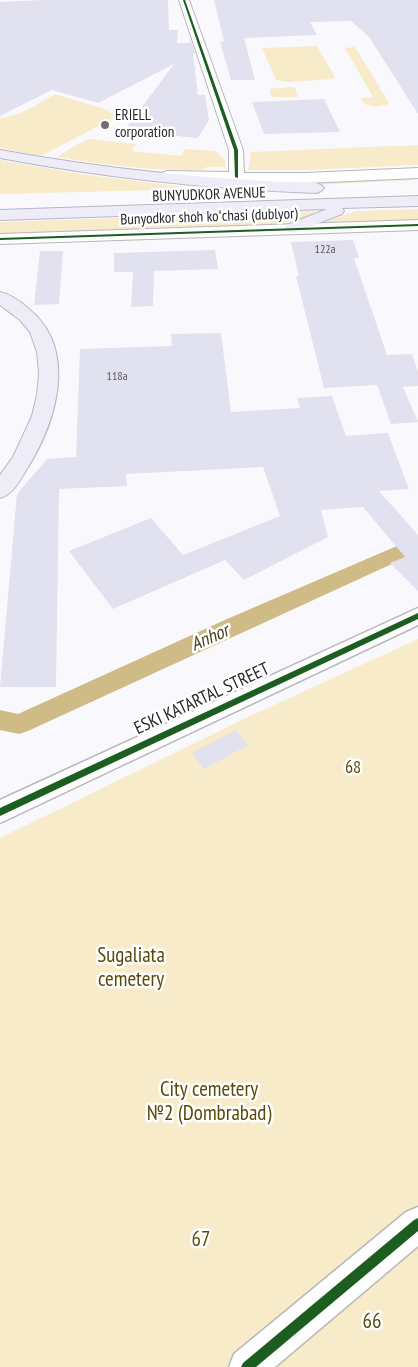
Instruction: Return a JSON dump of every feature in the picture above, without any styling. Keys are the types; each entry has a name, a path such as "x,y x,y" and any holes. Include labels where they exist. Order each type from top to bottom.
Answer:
{"main road":[{"path":"0,154 67,167 133,175 358,197"},
{"name":"BUNYUDKOR AVENUE","path":"0,215 358,197 414,186"},
{"path":"293,228 358,197"},
{"name":"BUNYUDKOR AVENUE","path":"0,201 358,197 418,201"},
{"path":"0,297 24,313 39,331 47,354 48,383 38,429 23,460 0,491"}],"street":[{"path":"184,0 236,150 237,178"},
{"name":"BUNYUDKOR AVENUE","path":"133,175 306,178 418,174"},
{"name":"Bunyodkor shoh koʻchasi (dublyor)","path":"0,239 418,224"},
{"name":"ESKI KATARTAL STREET","path":"0,812 418,616"},
{"path":"247,1367 418,1224"}],"green space":[{"path":"317,46 335,77 333,79 287,82 276,80 262,48"},
{"path":"355,47 389,104 376,107 364,104 361,98 373,97 345,48"},
{"path":"295,88 298,97 272,97 269,89"},
{"path":"55,94 102,108 118,116 41,156 0,148 0,118 22,112"},
{"path":"89,139 136,144 132,151 181,156 185,149 215,151 225,160 225,167 207,167 202,170 166,170 111,165 57,157"},
{"path":"418,145 418,165 306,170 248,170 251,152"},
{"path":"0,160 80,174 201,189 0,194"},
{"path":"418,177 418,179 412,180 312,185 235,181"},
{"path":"418,209 418,221 330,224 327,221 356,211"},
{"path":"316,211 305,218 275,225 0,235 0,222"},
{"name":"City cemetery №2 (Dombrabad)","path":"418,639 418,1367 0,1367 0,838 248,717"}],"building":[{"path":"168,0 169,30 178,30 177,43 189,43 191,41 195,53 193,54 198,95 205,95 209,120 198,138 124,131 174,64 98,103 52,90 0,116 0,2"},
{"path":"214,0 418,0 418,114 369,37 351,21 310,22 317,35 244,38 255,80 231,80 220,42 224,41"},
{"path":"324,99 340,132 264,134 252,102"},
{"path":"353,240 359,258 354,258 387,355 412,354 418,372 418,386 403,387 418,422 391,424 377,385 324,388 296,276 299,276 291,242"},
{"path":"215,250 218,269 154,271 153,306 131,307 133,272 114,272 114,253"},
{"path":"40,251 63,251 59,304 34,305"},
{"path":"221,333 231,412 300,408 297,398 332,396 346,436 388,433 409,489 379,491 418,535 418,591 390,563 405,557 363,507 321,510 328,537 244,580 225,560 113,609 69,551 151,518 183,555 280,516 263,467 126,474 127,486 59,489 56,687 0,687 17,494 47,459 76,457 80,349 172,346 171,334"},
{"path":"236,730 248,745 204,769 192,753"}],"waterway":[{"name":"Anhor","path":"0,720 19,724 418,544"}],"cycle path":[{"path":"184,0 236,150 237,177"},
{"path":"0,239 418,225"},
{"path":"0,812 418,616"},
{"path":"247,1367 418,1224"}],"place":[{"name":"ERIELL corporation","path":"105,125"}],"park label":[{"name":"68","path":"353,768"},
{"name":"Sugaliata cemetery","path":"131,968"},
{"name":"67","path":"201,1240"},
{"name":"66","path":"372,1322"}]}
